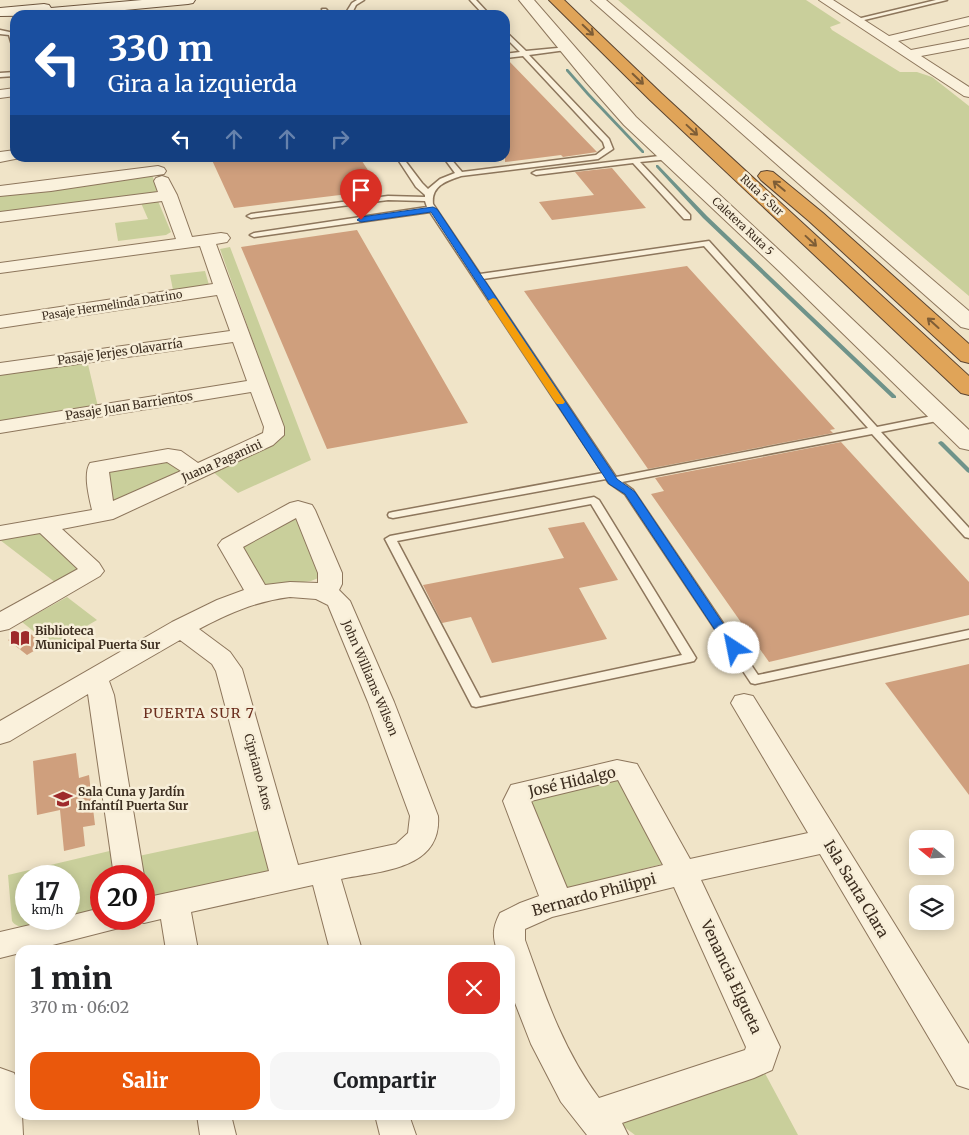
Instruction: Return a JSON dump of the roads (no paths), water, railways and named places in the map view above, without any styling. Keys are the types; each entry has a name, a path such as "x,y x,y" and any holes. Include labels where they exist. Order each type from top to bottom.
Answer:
{"highway":[{"name":"Ruta 5 Sur","path":"556,0 656,97 969,388"},
{"name":"Ruta 5 Sur","path":"573,0 672,92 969,356"}],"street":[{"path":"22,10 135,0"},
{"path":"103,10 188,0"},
{"name":"Caletera Ruta 5","path":"526,0 630,120 969,443"},
{"path":"598,0 969,322"},
{"path":"825,0 969,93"},
{"path":"888,40 969,21"},
{"path":"909,54 967,45"},
{"path":"0,191 156,164"},
{"name":"Juana Paganini","path":"0,534 105,514 266,441 273,435 274,427 205,240 168,195 156,164"},
{"path":"0,217 168,195"},
{"path":"0,268 205,240"},
{"name":"Pasaje Hermelinda Datrino","path":"0,322 224,288"},
{"name":"Pasaje Jerjes Olavarría","path":"0,369 241,335"},
{"name":"Pasaje Juan Barrientos","path":"0,427 259,385"},
{"path":"105,514 100,497 98,468 168,455 197,472"},
{"path":"0,734 181,628 216,610 258,594 303,590 326,592 330,584 330,573 304,510 298,508 230,545 258,594"},
{"path":"0,623 92,571 46,526"},
{"name":"John Williams Wilson","path":"155,908 403,854 414,848 421,840 425,824 424,816 378,694 338,601 326,592"},
{"name":"Cipriano Aros","path":"181,628 221,658 229,669 287,880"},
{"path":"95,678 101,695 127,865"},
{"name":"Isla Santa Clara","path":"744,703 969,1074"},
{"name":"José Hidalgo","path":"558,904 517,801 521,793 617,770 627,771 682,872"},
{"name":"Bernardo Philippi","path":"512,945 508,934 511,922 524,914 682,872 826,841"},
{"path":"324,872 345,945"},
{"name":"Venancia Elgueta","path":"602,1129 754,1063 760,1059 763,1052 761,1039 682,872"},
{"path":"174,904 181,945"},
{"path":"0,945 90,923"},
{"name":"Bernardo Philippi","path":"515,955 543,1037 569,1087 602,1129"},
{"path":"0,1086 3,1135"},
{"path":"215,1120 218,1135"},
{"path":"394,1120 398,1135"}],"lane":[{"path":"350,10 361,0"},
{"path":"473,0 483,10"},
{"path":"856,20 944,0"},
{"path":"428,197 436,184 460,174 598,157 608,149 606,141 510,38"},
{"path":"510,56 566,48"},
{"path":"536,174 667,157"},
{"path":"635,161 687,217"},
{"path":"403,162 428,197 433,209 477,277 611,478 629,492 755,680 969,634"},
{"path":"450,162 460,174"},
{"path":"250,216 388,198 428,197"},
{"path":"254,235 433,209"},
{"path":"477,277 706,243 969,535"},
{"path":"393,515 875,431 942,417"},
{"path":"594,500 690,658 476,703 390,539 464,524 594,500"},
{"path":"454,504 464,524"}],"waterway":[{"path":"567,70 643,152"},
{"path":"657,166 705,217 894,397"},
{"path":"941,443 969,471"}],"place":[{"name":"Biblioteca Municipal Puerta Sur","path":"20,638"},
{"name":"Sala Cuna y Jardín Infantíl Puerta Sur","path":"63,799"}],"district":[{"name":"PUERTA SUR 7","path":"199,713"}]}
